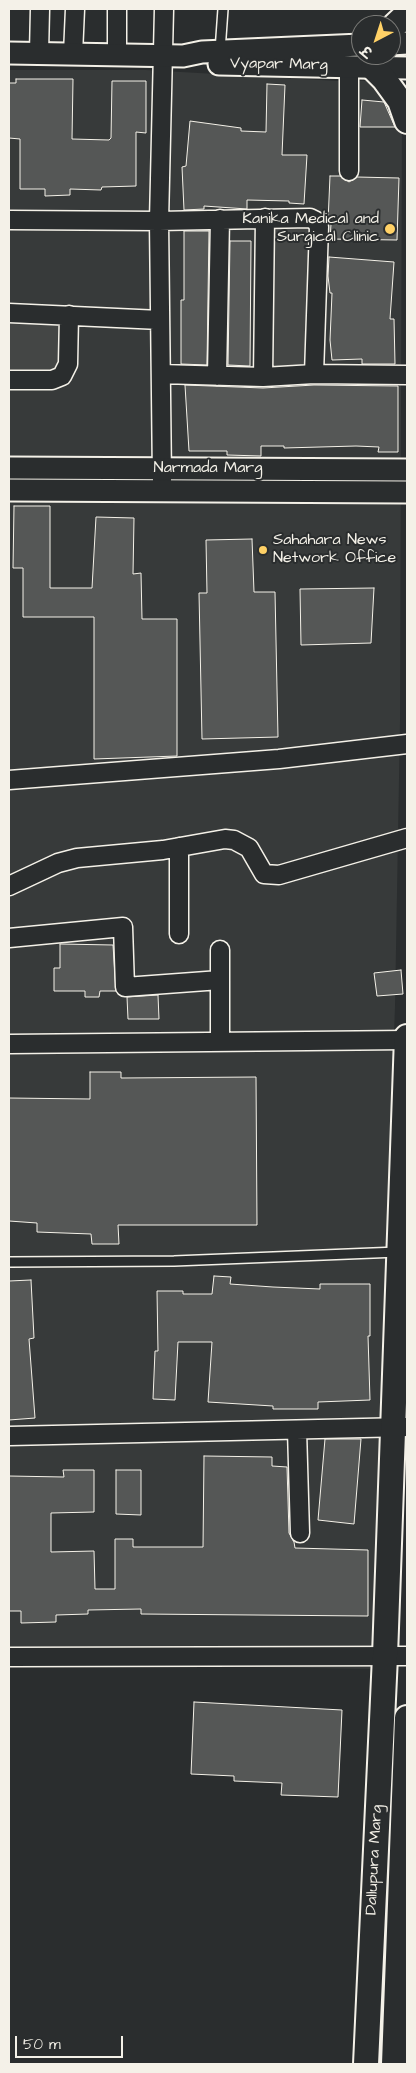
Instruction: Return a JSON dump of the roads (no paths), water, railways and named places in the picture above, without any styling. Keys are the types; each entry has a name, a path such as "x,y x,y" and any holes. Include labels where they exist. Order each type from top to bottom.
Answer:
{"main road":[{"path":"373,68 384,79 400,101 407,121"},
{"name":"Dallupura Marg","path":"366,2064 396,1656 407,1039"},
{"name":"Dallupura Marg","path":"394,2064 407,1718"}],"street":[{"path":"39,53 40,9"},
{"path":"73,54 75,9"},
{"path":"117,9 117,54"},
{"path":"162,491 159,221 174,56 164,9"},
{"name":"Vyapar Marg","path":"9,53 174,56 220,51 351,45"},
{"name":"Vyapar Marg","path":"174,56 204,64 407,68"},
{"path":"349,67 350,171"},
{"path":"263,377 265,218"},
{"path":"9,220 159,221 310,218 316,221 319,228 314,374"},
{"path":"217,376 220,219"},
{"path":"9,313 160,320"},
{"path":"9,380 52,380 62,376 68,364 69,315"},
{"path":"161,374 263,377 314,374 407,375"},
{"name":"Narmada Marg","path":"9,468 407,470"},
{"name":"Narmada Marg","path":"9,490 407,492"},
{"path":"9,780 279,759 407,744"},
{"path":"9,886 58,863 77,858 234,840 249,848 264,874 273,876 407,838"},
{"path":"179,847 179,934"},
{"path":"9,938 123,927 125,987 220,980"},
{"path":"220,950 220,1042"},
{"path":"9,1044 407,1039"},
{"path":"9,1436 400,1427"},
{"path":"298,1430 300,1533"},
{"path":"9,1656 396,1656"}],"lane":[{"path":"220,51 223,9"},
{"path":"9,1262 174,1261 404,1252"}],"place":[{"name":"Kanika Medical and Surgical Clinic","path":"390,229"},
{"name":"Sahahara News Network Office","path":"263,550"}]}
